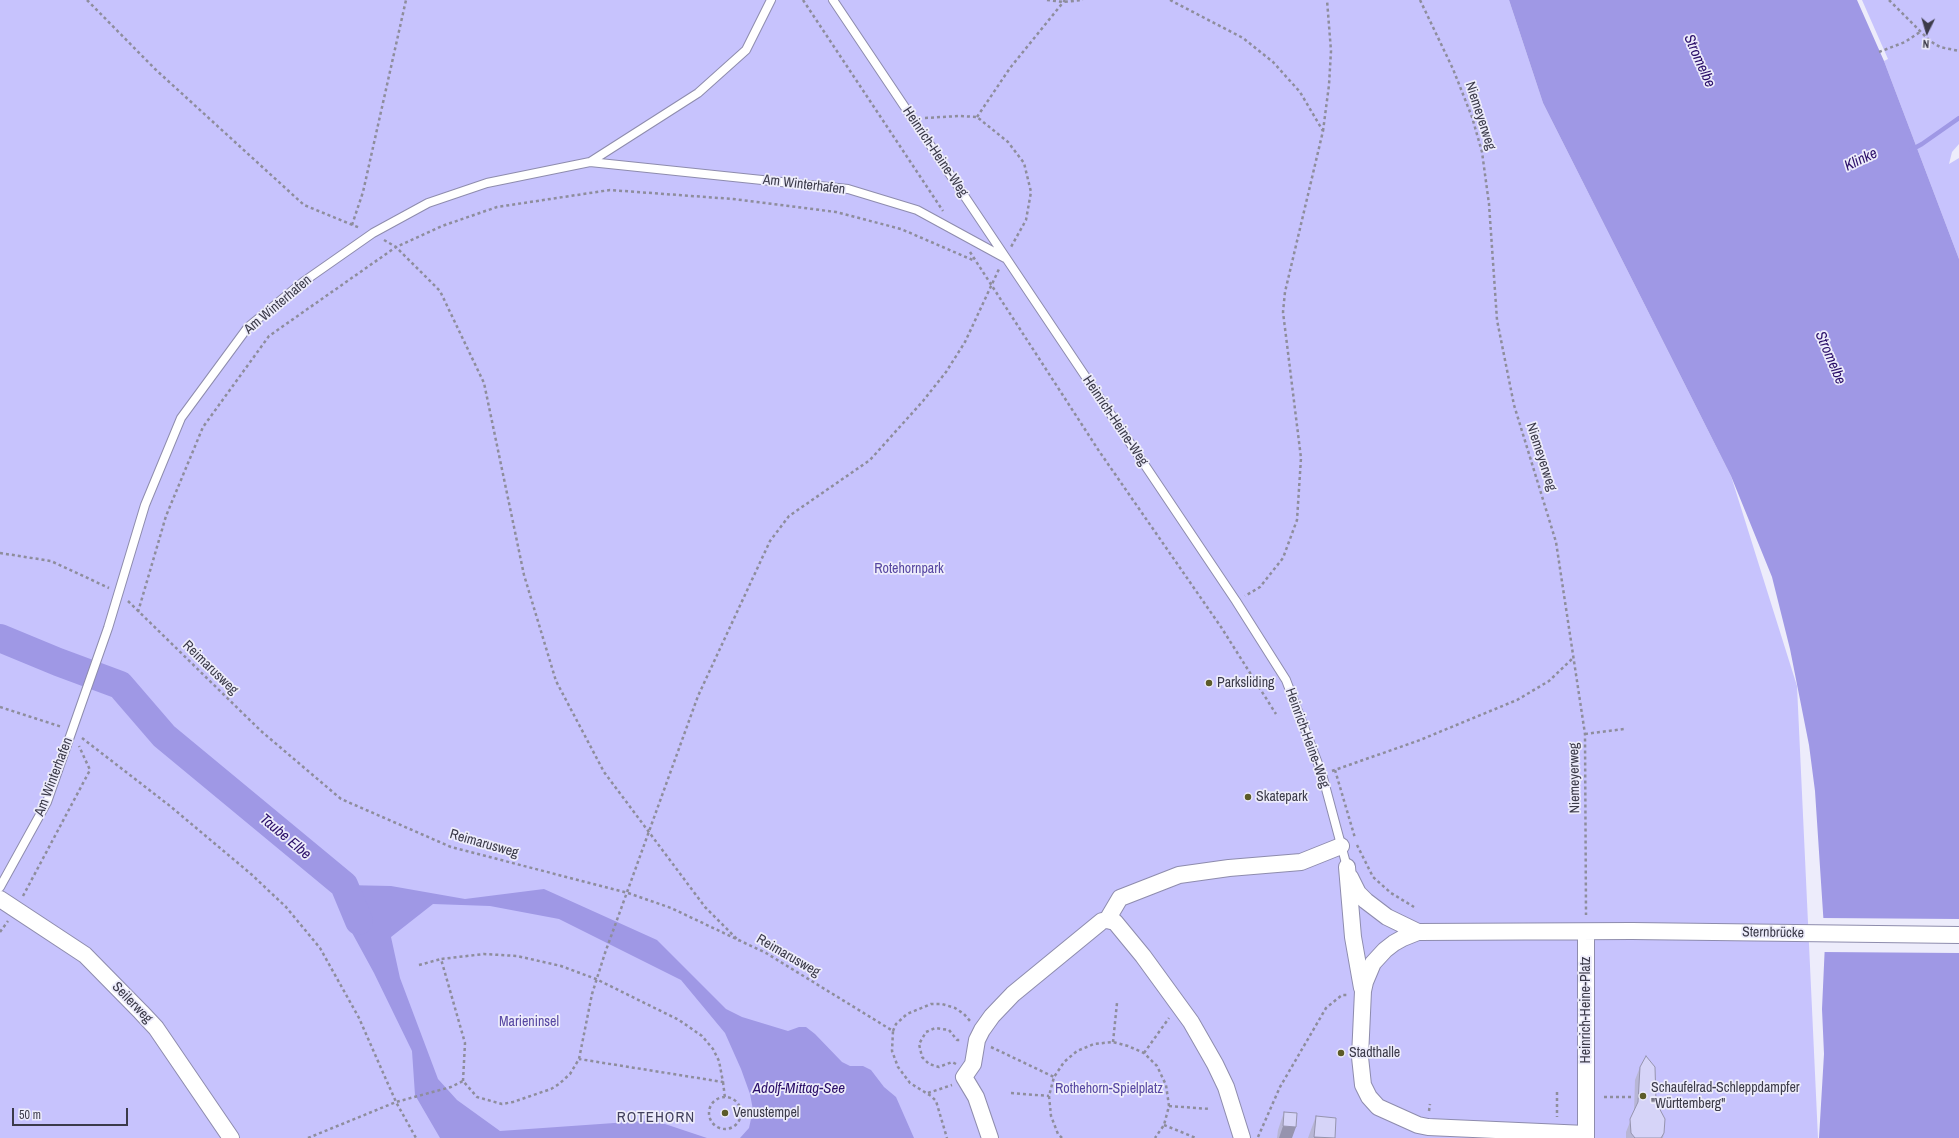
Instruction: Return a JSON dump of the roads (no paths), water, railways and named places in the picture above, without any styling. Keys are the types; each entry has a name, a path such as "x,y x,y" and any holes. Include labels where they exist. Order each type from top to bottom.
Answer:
{"street":[{"path":"1107,920 1120,898 1179,875 1229,868 1301,862 1341,846"},
{"name":"Heinrich-Heine-Weg","path":"1347,867 1353,884 1366,900 1387,917 1418,932"},
{"name":"Heinrich-Heine-Weg","path":"1347,867 1353,937 1363,991"},
{"name":"Seilerweg","path":"0,899 85,955 156,1028 231,1138"},
{"path":"990,1138 976,1097 964,1077 973,1064 977,1040 989,1019 1013,994 1102,921 1107,920 1115,922 1179,1003 1215,1064 1226,1087 1242,1138"},
{"name":"Sternbrücke","path":"1586,932 1632,931 1959,935"},
{"name":"Heinrich-Heine-Platz","path":"1418,932 1586,932 1586,1136 1557,1133 1428,1127 1418,1125 1378,1107 1365,1090 1361,1080 1360,1057 1363,991 1373,963 1382,953 1402,938 1418,932"}],"lane":[{"name":"Am Winterhafen","path":"590,162 698,92 746,50 771,0"},
{"name":"Heinrich-Heine-Weg","path":"833,0 1236,601 1286,680 1322,774 1347,867"},
{"name":"Am Winterhafen","path":"0,887 47,802 108,628 145,505 181,418 248,327 303,282 373,233 428,204 487,183 590,162 848,189 917,210 1005,258"}],"water":[{"name":"Stromelbe","path":"1509,0 1857,0 1884,61 1959,259 1959,1138 1819,1138 1824,1054 1822,1009 1825,943 1815,791 1809,745 1790,649 1772,577 1731,476 1543,103"},
{"name":"Adolf-Mittag-See","path":"344,885 391,886 465,899 544,889 657,940 726,1009 742,1017 788,1031 799,1027 806,1027 815,1034 842,1062 850,1066 863,1066 871,1070 884,1087 896,1097 914,1138 740,1138 749,1128 753,1110 750,1094 741,1069 725,1033 681,980 559,919 490,906 433,904 391,937 400,978 438,1079 457,1100 500,1131 643,1121 665,1124 707,1138 440,1138 415,1095 412,1051 374,973 344,918"}],"waterway":[{"name":"Klinke","path":"1911,150 1959,118"},
{"name":"Taube Elbe","path":"0,638 120,685 164,736 344,885 359,921"}],"place":[{"name":"Parksliding","path":"1209,683"},
{"name":"Skatepark","path":"1248,797"},
{"name":"Stadthalle","path":"1341,1053"},
{"name":"Schaufelrad-Schleppdampfer \"Württemberg\"","path":"1643,1096"},
{"name":"Venustempel","path":"725,1113"}],"district":[{"name":"ROTEHORN","path":"656,1118"}],"park label":[{"name":"Rotehornpark","path":"909,569"},
{"name":"Marieninsel","path":"529,1022"},
{"name":"Rothehorn-Spielplatz","path":"1109,1089"}]}
